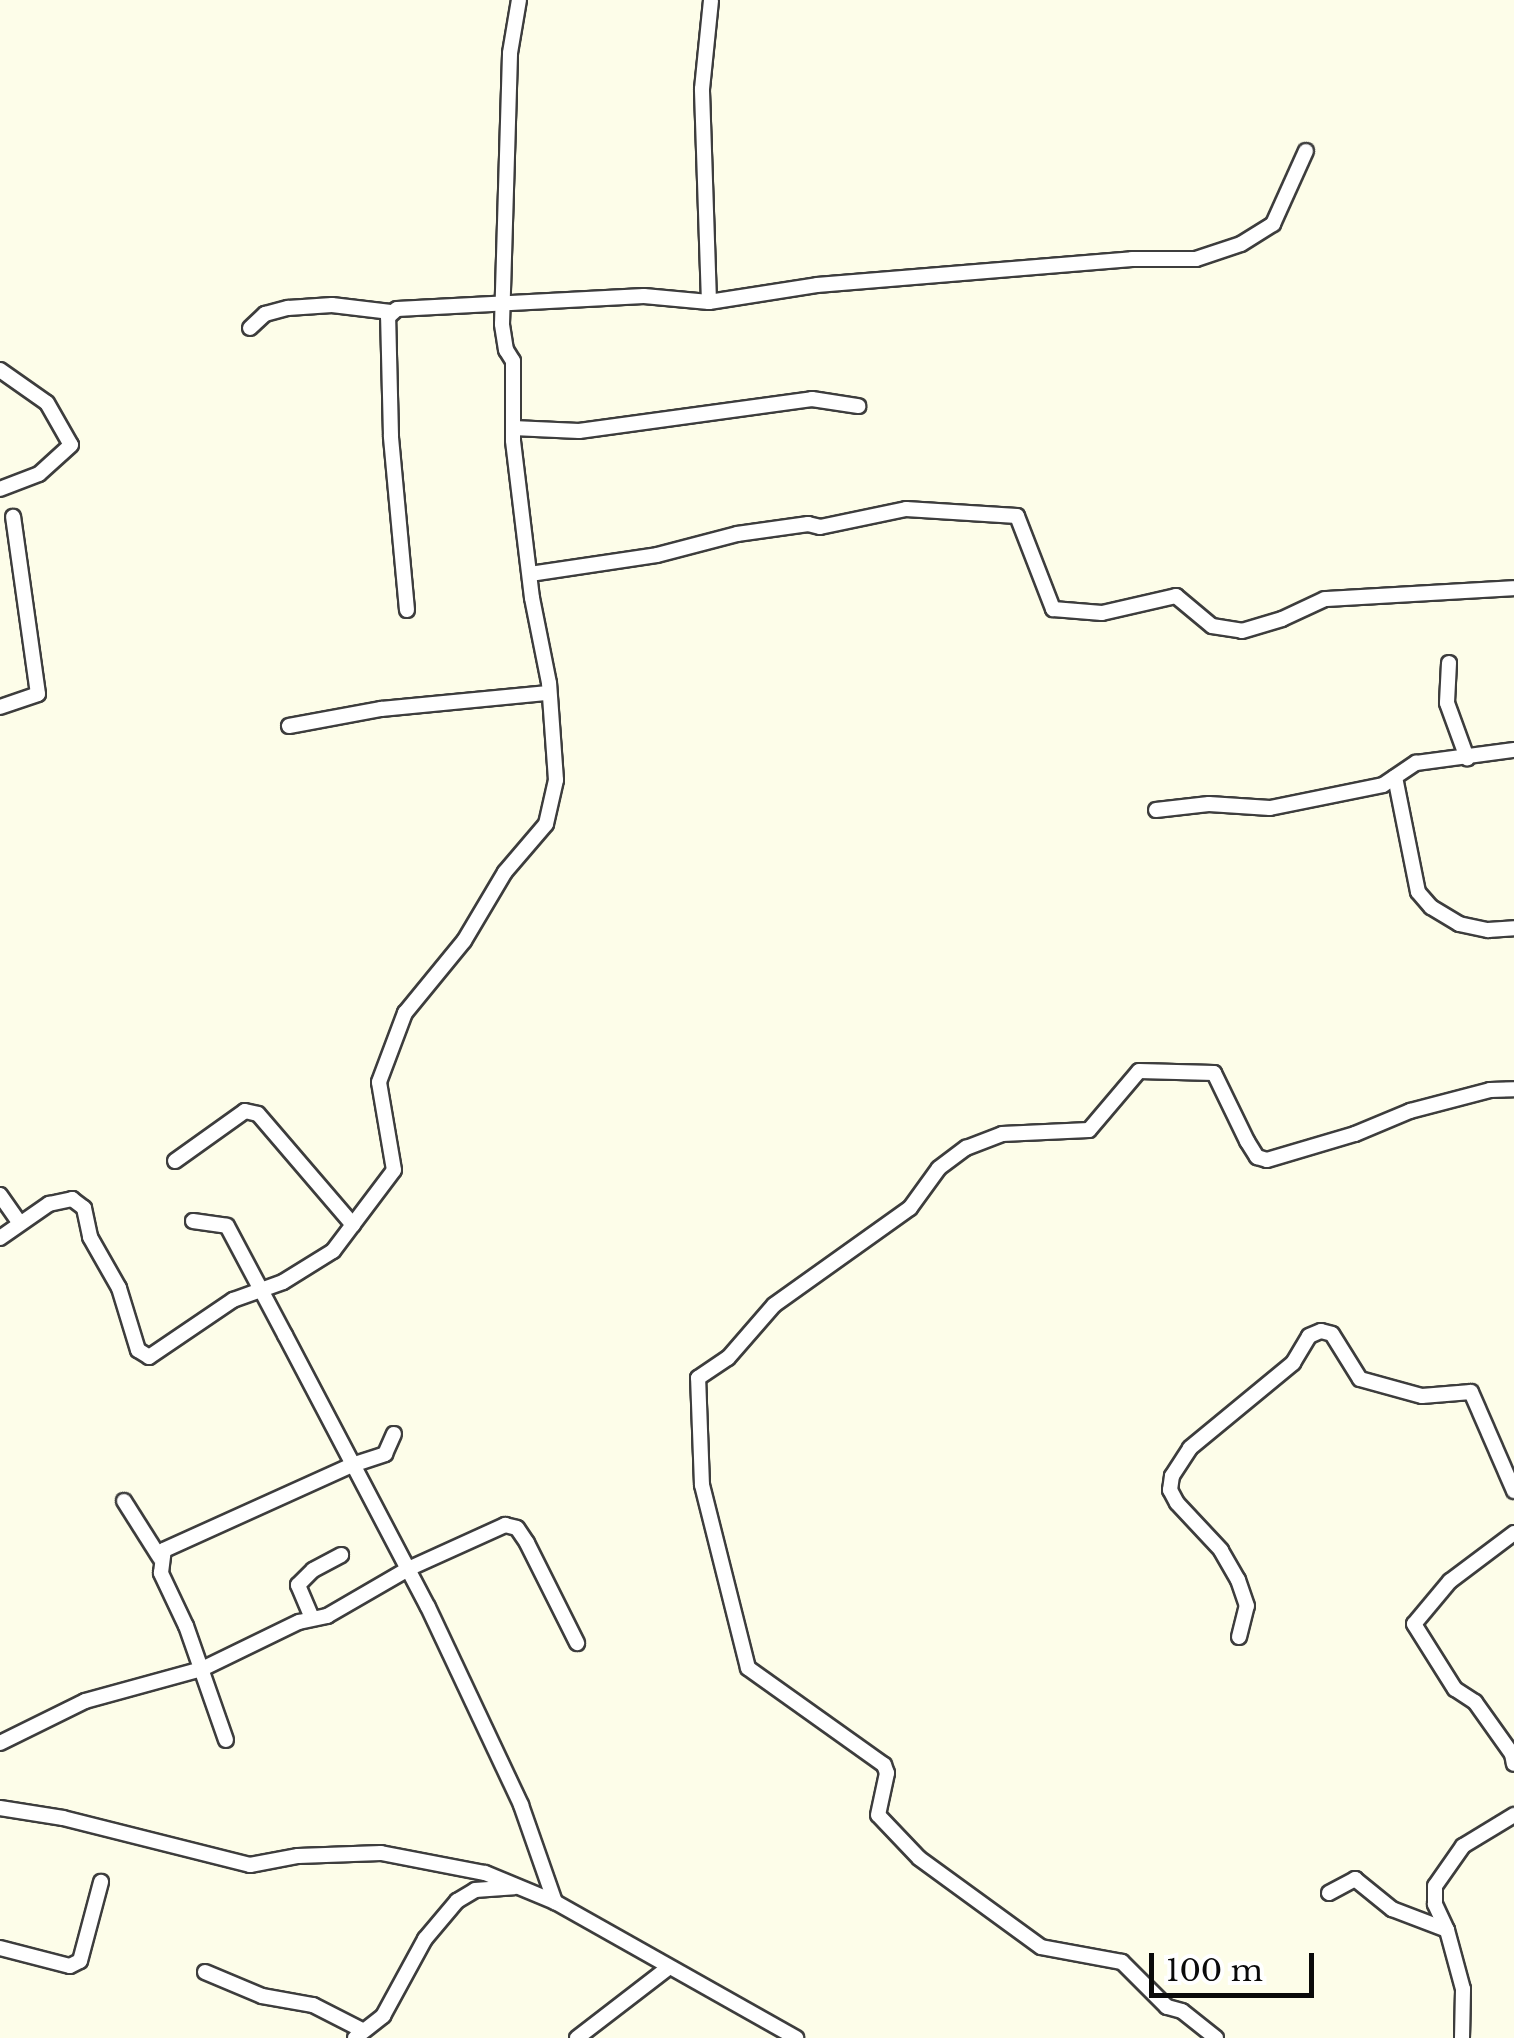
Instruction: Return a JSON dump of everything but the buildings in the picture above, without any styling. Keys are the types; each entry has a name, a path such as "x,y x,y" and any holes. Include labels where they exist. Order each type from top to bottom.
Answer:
{"street":[{"path":"0,1238 18,1222 60,1202 72,1199 84,1208 90,1237 119,1288 138,1350 150,1357 233,1300 262,1291 334,1251 394,1170 379,1082 405,1012 464,941 505,872 546,824 556,780 513,428 513,361 503,338 510,53 520,0"},
{"path":"709,302 702,89 711,0"},
{"path":"250,328 265,314 288,308 332,305 391,312 463,303 502,306 644,296 709,302 817,285 1132,259 1196,259 1240,244 1273,224 1306,151"},
{"path":"391,312 391,436 406,610"},
{"path":"0,370 47,403 70,445 39,474 0,490"},
{"path":"513,428 578,431 812,399 858,406"},
{"path":"530,574 657,555 737,534 808,524 820,527 906,509 1017,516 1052,608 1102,613 1176,596 1212,626 1242,630 1282,619 1325,598 1514,588"},
{"path":"0,706 38,694 13,517"},
{"path":"1450,663 1447,703 1467,758"},
{"path":"290,726 381,709 548,693"},
{"path":"1156,810 1209,804 1270,808 1383,786 1416,763 1514,750"},
{"path":"1395,777 1405,838 1418,892 1424,900 1458,924 1488,930 1514,928"},
{"path":"1216,2038 1182,2011 1167,2007 1122,1962 1042,1947 919,1858 878,1815 887,1772 884,1765 748,1668 702,1485 698,1378 728,1358 774,1305 910,1208 939,1168 966,1148 1002,1134 1088,1130 1138,1071 1214,1073 1247,1141 1257,1157 1267,1160 1355,1134 1410,1111 1490,1090 1514,1090"},
{"path":"175,1161 245,1111 258,1114 354,1225"},
{"path":"0,1195 18,1222"},
{"path":"193,1221 227,1226 262,1291 408,1569 521,1805 555,1902"},
{"path":"1239,1637 1247,1606 1238,1580 1221,1550 1177,1503 1170,1490 1172,1476 1190,1448 1292,1363 1308,1336 1320,1331 1332,1334 1360,1379 1422,1396 1470,1392 1514,1491"},
{"path":"160,1558 164,1550 352,1465 386,1454 394,1434"},
{"path":"124,1501 160,1558 161,1574 202,1669 226,1740"},
{"path":"0,1742 86,1701 202,1669 312,1618 327,1616 408,1569 494,1527 517,1528 545,1573 577,1644"},
{"path":"1514,1533 1450,1580 1414,1624 1454,1690 1475,1702 1512,1754 1514,1764"},
{"path":"312,1618 298,1585 312,1570 340,1555"},
{"path":"0,1808 62,1818 234,1863 381,1852 452,1864 555,1902 796,2038"},
{"path":"1462,2038 1463,1989 1447,1930 1435,1904 1440,1872 1463,1846 1514,1815"},
{"path":"1329,1892 1345,1880 1355,1879 1392,1910 1447,1930"},
{"path":"0,1948 70,1966 80,1961 102,1882"},
{"path":"205,1972 262,1996 313,2005 358,2034 383,2016 425,1938 457,1901 475,1890 519,1887"},
{"path":"577,2038 668,1968"}]}
